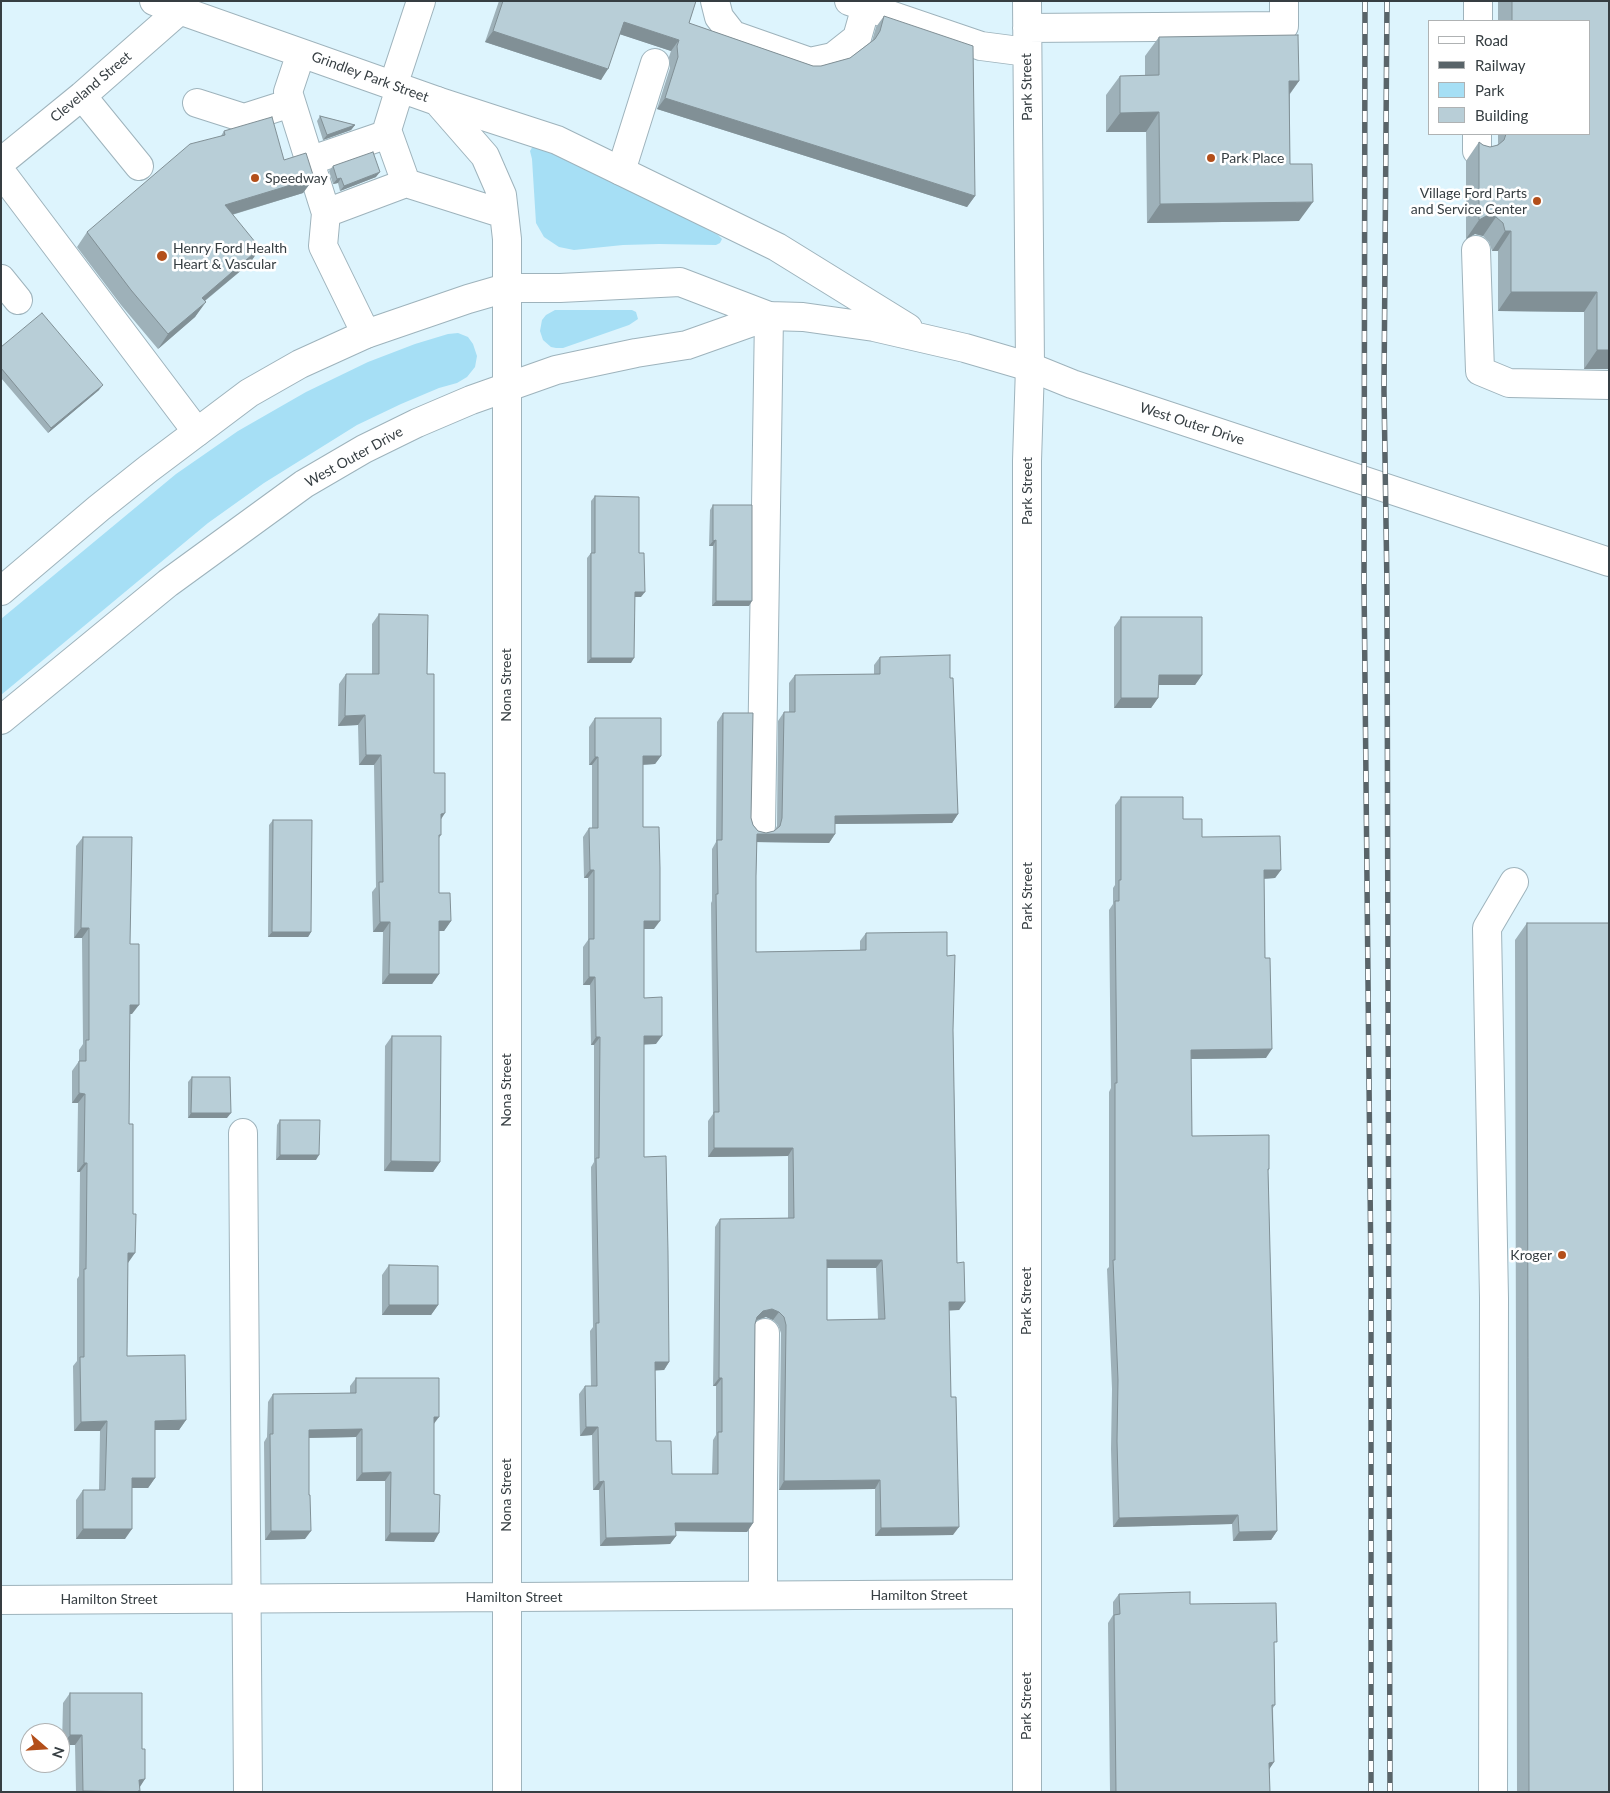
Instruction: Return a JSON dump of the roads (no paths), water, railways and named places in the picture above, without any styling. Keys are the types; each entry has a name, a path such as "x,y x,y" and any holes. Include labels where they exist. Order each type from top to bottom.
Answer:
{"street":[{"name":"Grindley Park Street","path":"154,1 437,101 484,156 502,195 506,239 506,388"},
{"path":"406,183 387,130 421,1"},
{"path":"715,1 719,17 733,35 810,62 833,57 857,38 858,4 981,46 1027,40 1284,26 1284,1"},
{"name":"Park Street","path":"1026,1792 1027,481 1030,367 1027,1"},
{"path":"1478,1 1478,20"},
{"name":"Cleveland Street","path":"1,162 82,96 180,10"},
{"path":"301,53 288,92 326,213 323,246 366,334"},
{"path":"621,172 655,63"},
{"path":"82,96 139,166"},
{"path":"437,101 557,140 776,247 925,338"},
{"path":"198,103 244,118 291,103"},
{"path":"310,161 388,134"},
{"path":"1,172 197,432"},
{"path":"326,213 406,183 504,214"},
{"path":"1476,250 1480,371 1510,383 1609,385"},
{"name":"West Outer Drive","path":"1,591 99,508 197,432 249,393 300,364 366,334 506,288 560,288 680,282 769,316 803,317 874,327 925,338 1030,367 1072,384 1609,562"},
{"path":"761,826 769,316"},
{"name":"West Outer Drive","path":"1,720 168,583 304,484 364,449 417,423 471,400 556,370 687,345 769,316"},
{"name":"Nona Street","path":"506,388 507,1792"},
{"path":"1493,1792 1494,1298 1487,928 1514,882"},
{"path":"243,1133 248,1792"},
{"path":"763,1595 765,1333"},
{"name":"Hamilton Street","path":"1,1600 1026,1594"}],"railway":[{"path":"1365,1 1364,581 1371,1279 1371,1792"},
{"path":"1387,1 1384,391 1387,588 1390,1792"}],"place":[{"name":"Park Place","path":"1211,158"},
{"name":"Speedway","path":"255,178"},
{"name":"Village Ford Parts and Service Center","path":"1537,201"},
{"name":"Henry Ford Health Heart & Vascular","path":"162,256"},
{"name":"Kroger","path":"1562,1255"}]}
